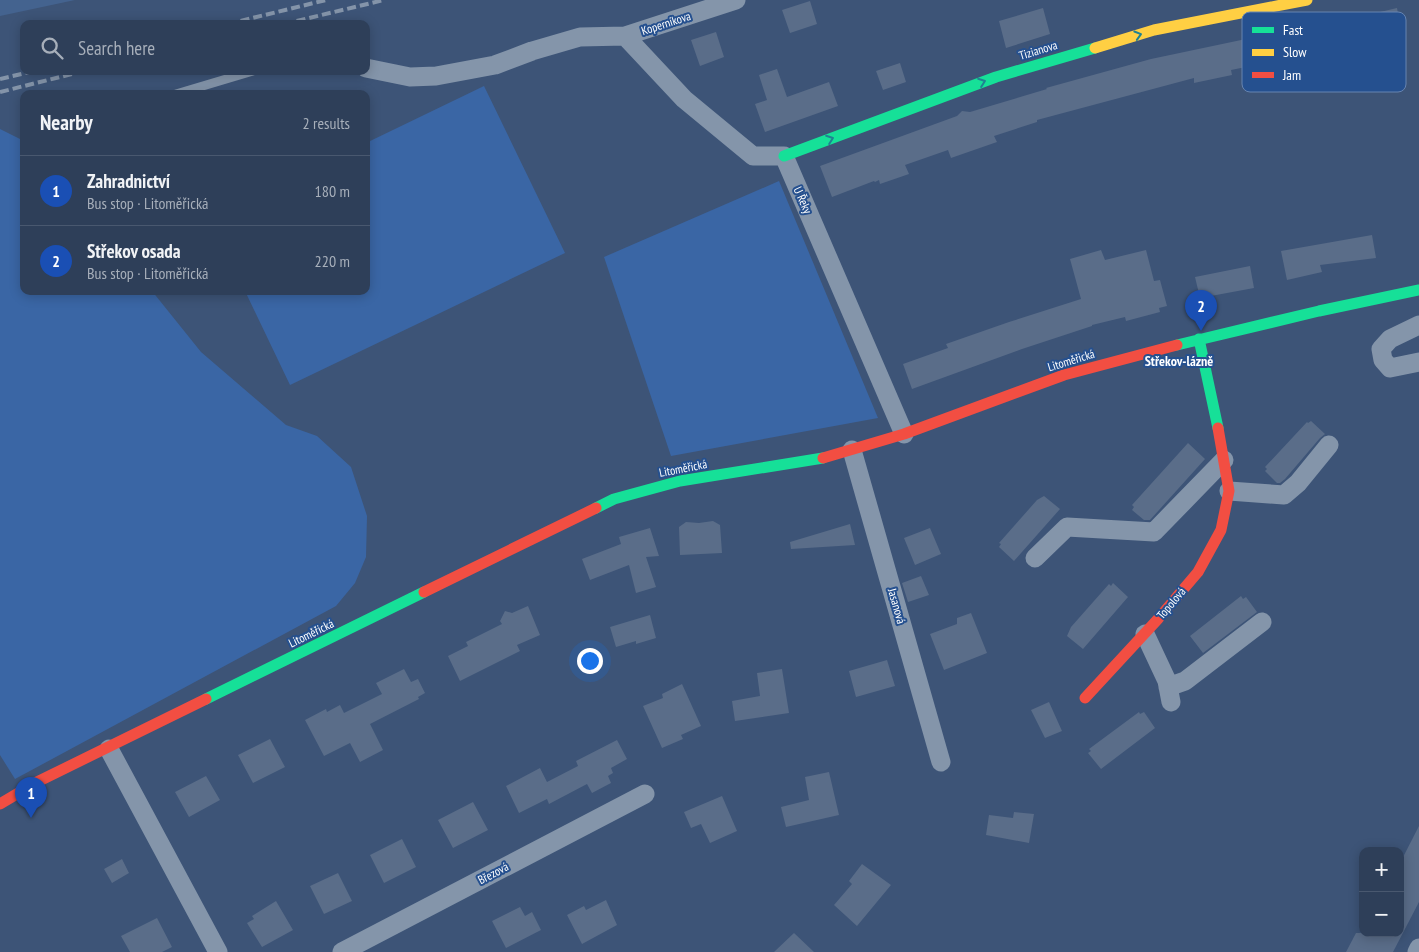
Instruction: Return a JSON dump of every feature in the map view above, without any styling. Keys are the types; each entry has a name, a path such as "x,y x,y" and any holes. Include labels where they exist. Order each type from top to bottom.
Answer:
{"main road":[{"name":"Tizianova","path":"1246,12 1307,0"},
{"name":"Tizianova","path":"784,156 996,77 1154,30 1242,13"},
{"name":"Litoměřická","path":"0,804 38,782 614,499 680,481 829,457 904,434 1064,375 1199,339 1419,290"},
{"name":"Topolová","path":"1085,698 1145,634 1198,572 1221,530 1229,491 1199,339"}],"street":[{"name":"Koperníkova","path":"370,69 410,76 436,76 495,65 532,51 580,37 624,36 736,0"},
{"path":"624,36 684,99 753,156 784,156"},
{"name":"U Řeky","path":"784,156 904,434"},
{"path":"1419,325 1390,339 1381,349 1383,360 1390,368 1419,362"},
{"path":"1229,491 1284,496 1298,483 1329,444"},
{"name":"Jasanová","path":"852,450 941,762"},
{"path":"1035,558 1067,527 1154,532 1224,460"},
{"path":"1145,634 1167,681 1170,695 1185,680 1262,622"},
{"path":"108,749 218,952"},
{"name":"Březová","path":"342,952 645,794"},
{"path":"1417,952 1419,948"}],"lane":[{"path":"189,90 240,75"}],"shaded area":[{"path":"0,0 75,0 0,16"},
{"path":"484,86 565,253 290,385 247,295 370,295 370,141"},
{"path":"0,129 20,139 20,295 155,295 201,352 286,425 317,436 351,467 367,516 366,557 355,583 336,606 15,779 0,755"},
{"path":"779,181 878,418 671,456 604,257"}],"building":[{"path":"810,1 817,24 790,33 782,10"},
{"path":"1043,8 1050,34 1006,48 999,21"},
{"path":"1397,8 1398,12 1380,12"},
{"path":"716,32 724,57 700,66 691,40"},
{"path":"1242,40 1242,68 1231,70 1232,75 1194,83 1194,78 1037,120 1037,122 994,136 997,142 951,158 948,150 905,165 909,174 880,184 879,180 874,181 832,197 820,166 957,116 962,111 970,112 1046,88 1151,59"},
{"path":"900,63 906,82 883,90 876,71"},
{"path":"777,69 787,97 829,82 838,106 765,132 755,104 767,100 759,75"},
{"path":"1372,235 1376,258 1320,265 1322,272 1287,280 1281,251"},
{"path":"1101,250 1105,260 1146,250 1154,281 1160,280 1167,306 1159,308 1160,312 1126,321 1125,317 1092,325 912,389 903,364 948,348 946,344 1081,299 1070,259"},
{"path":"1250,266 1254,288 1200,298 1195,277"},
{"path":"1311,421 1325,434 1285,479 1277,483 1265,471 1267,469 1265,467 1307,422"},
{"path":"1188,443 1205,459 1150,520 1144,520 1132,510 1134,507 1132,505"},
{"path":"1044,496 1060,509 1014,561 999,547 1001,544 999,543 1037,500"},
{"path":"713,521 720,525 722,553 680,555 679,527 686,522"},
{"path":"850,524 855,545 791,549 790,542"},
{"path":"650,528 659,556 646,557 656,587 636,593 629,565 590,580 582,559 621,544 619,537"},
{"path":"930,528 941,554 915,565 904,538"},
{"path":"921,576 929,595 908,602 902,583"},
{"path":"1113,583 1128,597 1083,649 1067,636 1071,627 1109,584 1111,586"},
{"path":"1241,596 1243,599 1246,597 1257,612 1203,653 1190,636"},
{"path":"528,606 540,635 517,645 520,651 460,681 448,656 468,646 466,642 502,624 500,621 505,611 512,613"},
{"path":"971,613 987,653 944,670 930,634 957,624 957,618"},
{"path":"650,615 656,638 616,647 610,627"},
{"path":"887,660 895,686 856,697 849,671"},
{"path":"404,669 411,682 418,679 425,693 418,697 419,699 370,724 383,750 360,762 350,743 324,756 305,720 326,709 327,712 340,705 344,713 382,694 376,683"},
{"path":"782,669 789,713 735,721 732,701 760,696 757,673"},
{"path":"682,684 701,726 681,735 683,739 662,748 643,706 663,698 662,694"},
{"path":"1049,702 1062,731 1045,738 1031,710"},
{"path":"1139,712 1140,714 1144,712 1155,728 1101,769 1088,753 1091,751 1089,749"},
{"path":"270,739 285,767 253,783 238,755"},
{"path":"617,740 627,759 611,768 613,773 608,776 611,783 592,793 587,784 549,804 547,799 519,813 506,786 540,768 547,782 578,766 576,761"},
{"path":"829,772 839,815 786,827 781,807 809,800 805,777"},
{"path":"206,776 220,800 189,817 175,792"},
{"path":"722,796 737,831 710,843 701,824 691,828 684,812"},
{"path":"473,802 488,830 453,848 438,820"},
{"path":"1014,812 1034,814 1029,843 986,835 989,815 1013,818"},
{"path":"1419,826 1419,902 1404,931 1404,892 1404,855"},
{"path":"402,839 416,867 384,883 370,855"},
{"path":"122,859 129,873 112,883 104,869"},
{"path":"862,864 891,885 857,926 834,905 852,884 849,881"},
{"path":"338,873 352,901 324,914 310,886"},
{"path":"606,900 617,925 582,944 567,915 584,906 586,910"},
{"path":"276,901 293,930 262,947 247,923 254,919 252,916"},
{"path":"520,907 525,916 532,912 541,930 506,948 492,921"},
{"path":"157,918 172,947 162,952 130,952 121,936"},
{"path":"794,933 814,952 774,952"},
{"path":"1356,933 1359,933 1359,937 1401,937 1393,952 1346,952"}],"railway":[{"path":"244,20 326,0"},
{"path":"301,20 384,0"},
{"path":"0,79 20,74"},
{"path":"0,92 68,75"}],"traffic: fast":[{"path":"784,156 996,77 1095,48"},
{"path":"1177,345 1319,311 1419,290"},
{"path":"1199,339 1218,428"},
{"path":"596,508 614,499 680,481 823,458"},
{"path":"206,699 424,592"}],"traffic: slow":[{"path":"1246,12 1307,0"},
{"path":"1095,48 1154,30 1242,13"}],"traffic: jam":[{"path":"823,458 904,434 1064,375 1177,345"},
{"path":"1085,698 1158,619 1198,572 1221,530 1229,491 1218,428"},
{"path":"424,592 596,508"},
{"path":"0,804 37,782 206,699"}],"place":[{"name":"Střekov osada","path":"1201,331"},
{"name":"Zahradnictví","path":"31,818"}],"district":[{"name":"Střekov-lázně","path":"1179,361"}]}
